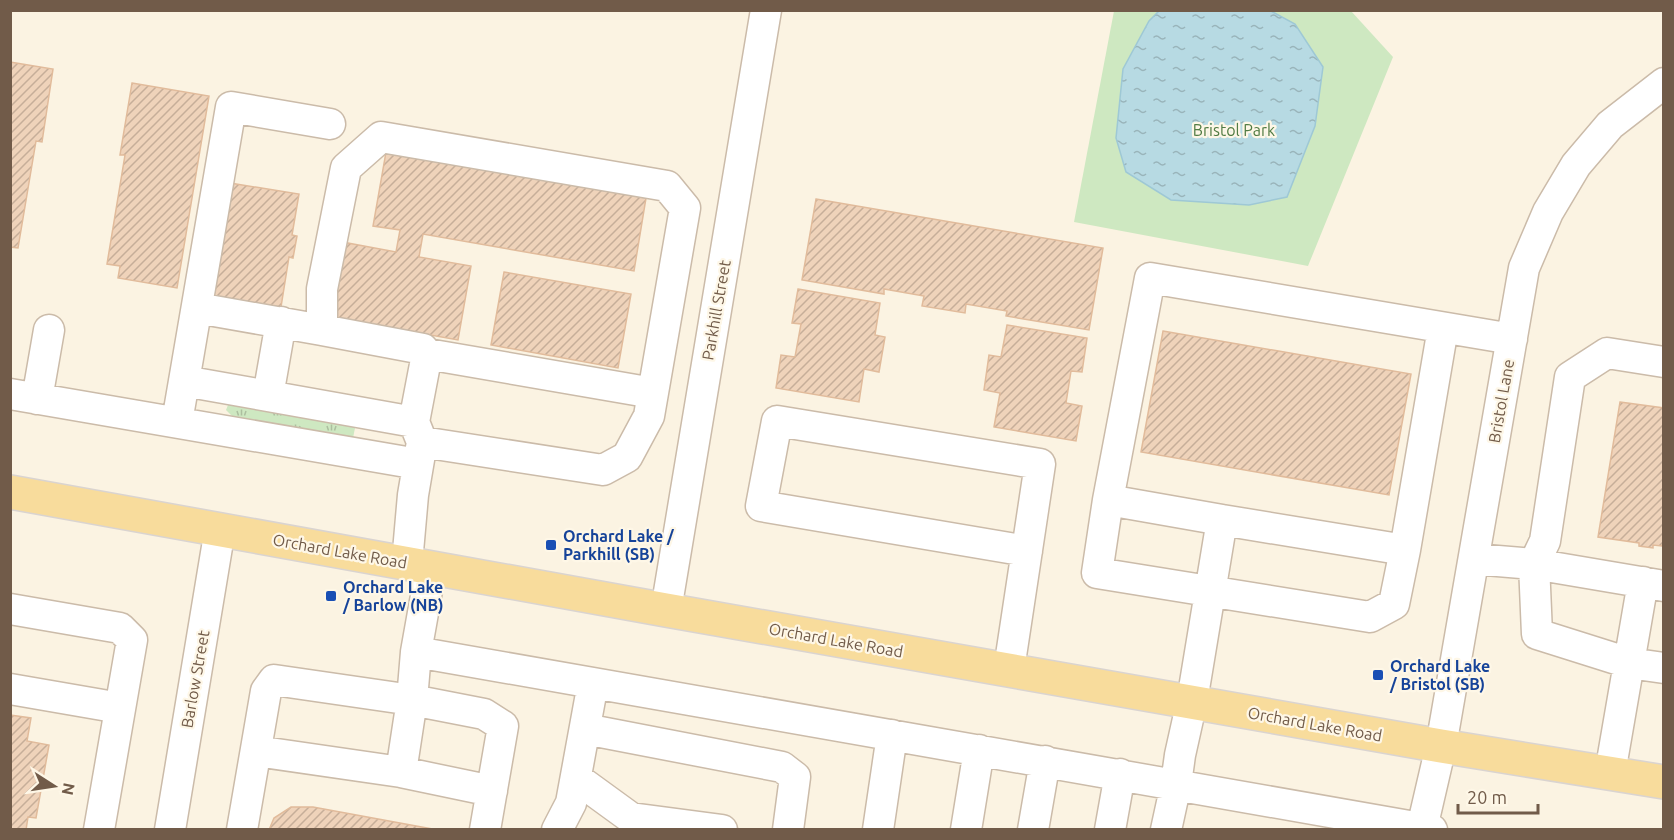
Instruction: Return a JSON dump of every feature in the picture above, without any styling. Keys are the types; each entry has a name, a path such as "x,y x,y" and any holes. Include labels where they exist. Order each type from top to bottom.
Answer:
{"main road":[{"name":"Orchard Lake Road","path":"10,492 1441,746 1664,782"}],"street":[{"name":"Parkhill Street","path":"666,610 766,10"},
{"name":"Bristol Lane","path":"1427,829 1524,268 1548,212 1576,165 1610,125 1658,96"},
{"path":"177,422 231,107 330,124"},
{"path":"49,330 24,396 177,422 418,442 603,470 627,457 649,416 686,208 667,186 381,137 346,168 322,289 322,330"},
{"path":"1443,328 1394,604 1370,617 1097,573 1108,500 1150,278 1512,339"},
{"path":"197,308 423,349 428,354 653,393"},
{"path":"268,396 280,322"},
{"path":"1664,362 1607,353 1570,377 1545,541 1534,564 1537,634 1629,663 1664,668"},
{"path":"401,772 412,700 416,652 419,565 413,495 428,354"},
{"path":"184,381 268,396 418,442"},
{"path":"1009,669 1027,551 1040,464 777,421 761,506 1027,551"},
{"path":"1108,500 1404,550"},
{"path":"1167,830 1192,701 1222,520"},
{"name":"Barlow Street","path":"170,830 220,529"},
{"path":"1474,559 1534,564 1653,584 1629,663 1610,773"},
{"path":"10,609 120,628 132,640 99,830"},
{"path":"416,652 1176,784 1294,817 1427,829"},
{"path":"242,830 266,691 274,680 412,700 484,714 503,726 485,830"},
{"path":"556,830 571,803 592,683"},
{"path":"10,689 120,708"},
{"path":"585,729 782,767 795,777 788,830"},
{"path":"878,830 892,735"},
{"path":"966,830 979,750"},
{"path":"256,751 401,772 492,790"},
{"path":"1033,830 1045,761"},
{"path":"1110,830 1120,774"},
{"path":"576,778 631,818 722,830"}],"green space":[{"name":"Bristol Park","path":"1114,11 1351,11 1393,57 1308,266 1074,222"},
{"path":"231,403 356,423 353,438 232,416 226,410"}],"water":[{"path":"1159,11 1271,11 1295,24 1323,67 1315,126 1287,197 1249,205 1171,200 1126,172 1116,138 1123,69 1149,21"}],"building":[{"path":"10,62 53,69 42,142 36,141 18,248 10,247"},
{"path":"132,83 209,96 177,288 118,278 120,266 107,264 125,155 120,155"},
{"path":"386,152 646,198 634,271 423,234 419,257 471,266 458,340 329,317 342,242 396,252 400,230 373,226"},
{"path":"230,183 299,194 292,235 297,236 293,258 289,257 281,307 212,296"},
{"path":"816,199 1103,248 1089,330 1006,316 1007,311 966,304 965,313 922,306 924,296 884,289 884,294 802,280"},
{"path":"504,272 631,294 618,368 491,345"},
{"path":"798,289 880,303 875,335 885,337 879,372 864,369 859,402 776,388 781,355 795,357 801,324 792,323"},
{"path":"1007,325 1087,338 1082,372 1071,371 1066,403 1082,406 1076,441 994,427 1000,393 984,390 989,355 1001,357"},
{"path":"1163,331 1411,374 1389,495 1141,452"},
{"path":"1620,402 1664,408 1664,540 1662,546 1653,545 1653,548 1639,546 1639,543 1598,537"},
{"path":"10,715 31,718 27,741 49,745 36,818 28,817 26,830 10,830"},
{"path":"291,807 313,807 438,830 269,830 274,818"}],"place":[{"name":"Orchard Lake / Parkhill (SB)","path":"551,545"},
{"name":"Orchard Lake / Barlow (NB)","path":"331,596"},
{"name":"Orchard Lake / Bristol (SB)","path":"1378,675"}]}
